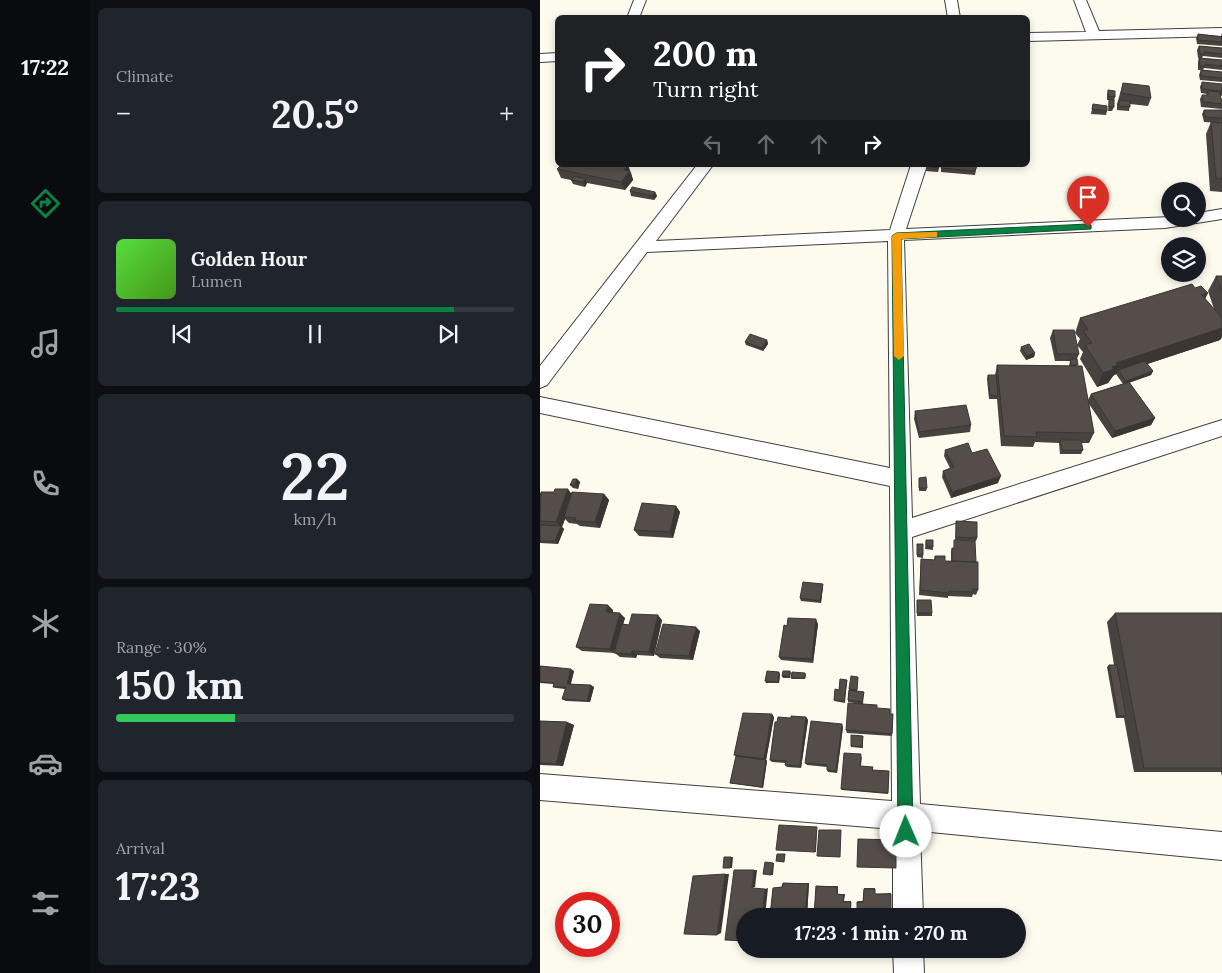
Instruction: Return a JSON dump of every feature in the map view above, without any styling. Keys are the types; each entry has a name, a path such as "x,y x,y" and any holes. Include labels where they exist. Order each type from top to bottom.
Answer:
{"street":[{"path":"634,15 640,0"},
{"path":"951,0 954,15"},
{"path":"1080,0 1094,35"},
{"path":"1030,37 1222,32"},
{"path":"540,58 555,57"},
{"path":"540,380 703,167"},
{"path":"908,908 896,236 918,167"},
{"path":"1206,217 1222,214"},
{"path":"641,247 1161,223"},
{"path":"540,405 900,479"},
{"path":"901,531 1222,428"},
{"path":"540,788 906,816 1222,846"},
{"path":"908,958 909,973"}],"building":[{"path":"1198,34 1222,37 1222,42 1198,40"},
{"path":"1199,46 1222,48 1222,54 1204,52 1204,54 1200,54"},
{"path":"1199,58 1222,60 1222,66 1205,64 1205,66 1200,66"},
{"path":"1201,70 1222,72 1222,78 1201,76"},
{"path":"1202,82 1222,84 1222,91 1202,89"},
{"path":"1123,83 1149,86 1151,98 1121,93"},
{"path":"1108,90 1115,91 1115,97 1108,96"},
{"path":"1208,91 1220,92 1222,104 1203,102 1202,95 1208,95"},
{"path":"1109,99 1114,100 1114,107 1109,107"},
{"path":"1119,100 1130,101 1130,107 1119,106"},
{"path":"1093,104 1107,106 1107,111 1092,109"},
{"path":"1204,110 1222,110 1222,118 1205,117"},
{"path":"1211,122 1222,123 1222,179 1216,178"},
{"path":"559,167 626,167 624,170 630,171 621,182 557,169"},
{"path":"941,167 976,167 975,171"},
{"path":"574,176 585,179 583,182 571,180"},
{"path":"632,187 655,192 653,196 630,191"},
{"path":"1216,276 1222,276 1222,291"},
{"path":"1192,284 1195,288 1201,286 1208,293 1202,295 1222,318 1222,328 1116,363 1118,365 1112,367 1114,369 1103,373 1085,345 1092,343 1083,331 1088,329 1080,318"},
{"path":"1053,330 1074,330 1079,354 1057,354"},
{"path":"750,334 767,340 762,348 745,342"},
{"path":"1029,344 1035,353 1027,356 1021,347"},
{"path":"1070,359 1077,359 1078,365 1071,365"},
{"path":"1145,361 1153,371 1126,381 1118,370"},
{"path":"997,365 1082,366 1094,433 1036,432 1037,437 1004,436"},
{"path":"988,375 996,375 998,396 990,395"},
{"path":"1129,382 1155,418 1115,431 1091,394"},
{"path":"966,405 971,425 919,432 915,411"},
{"path":"1060,440 1081,440 1083,450 1062,450"},
{"path":"968,443 972,453 987,449 1001,476 952,492 943,471 954,467 945,450"},
{"path":"926,477 927,488 919,488 919,478"},
{"path":"573,479 577,479 575,485 570,485"},
{"path":"555,489 568,489 556,522 540,521 541,492 554,492"},
{"path":"572,492 604,494 595,522 575,521 576,518 564,517"},
{"path":"642,503 676,506 670,532 634,530"},
{"path":"956,521 977,522 977,538 956,537"},
{"path":"540,525 561,526 555,541 540,541"},
{"path":"926,540 933,540 933,547 926,546"},
{"path":"954,540 975,541 976,562 952,561"},
{"path":"917,544 923,544 923,555 917,555"},
{"path":"935,556 945,556 945,561 978,562 978,590 973,589 973,592 949,591 949,593 920,590 921,559 935,560"},
{"path":"803,582 823,584 820,601 800,598"},
{"path":"917,600 931,600 932,613 917,613"},
{"path":"590,604 608,605 606,612 620,613 610,649 576,647"},
{"path":"1115,613 1222,613 1222,768 1144,768"},
{"path":"632,614 658,615 649,652 614,653 622,624 629,625"},
{"path":"788,618 816,619 812,659 779,657 784,625 787,626"},
{"path":"663,624 696,627 689,656 655,654"},
{"path":"1109,665 1117,665 1126,716 1118,716"},
{"path":"540,666 571,669 567,684 591,685 587,701 562,699 566,687 553,687 554,683 540,682"},
{"path":"767,671 779,672 778,682 765,681"},
{"path":"783,671 790,671 789,676 782,676"},
{"path":"792,672 805,673 805,678 791,678"},
{"path":"851,676 858,677 857,690 849,689"},
{"path":"840,679 847,680 844,701 834,700 835,689 839,690"},
{"path":"849,690 864,692 862,702 848,700"},
{"path":"848,703 877,705 877,708 890,709 890,714 893,714 892,734 846,730"},
{"path":"743,713 772,714 764,759 734,755"},
{"path":"791,716 806,717 800,766 785,765 786,761 770,760 775,722 777,722 778,717 791,718"},
{"path":"540,721 567,722 556,764 540,763"},
{"path":"811,721 842,724 836,771 827,770 827,765 805,763"},
{"path":"851,735 863,736 862,747 851,746"},
{"path":"844,753 861,754 860,766 873,767 872,770 889,771 888,793 841,789"},
{"path":"736,756 766,760 762,787 730,783"},
{"path":"779,825 817,827 815,852 776,850"},
{"path":"819,830 841,830 840,857 817,856"},
{"path":"858,839 896,840 896,868 857,867"},
{"path":"777,854 785,854 784,862 776,861"},
{"path":"724,857 731,857 730,868 723,868"},
{"path":"765,862 773,863 771,875 763,874"},
{"path":"734,870 754,870 752,888 765,889 763,908 736,908 736,941 725,940"},
{"path":"725,874 717,935 684,934 693,876"},
{"path":"783,883 808,884 806,908 771,908 773,888 782,887"},
{"path":"816,886 837,887 837,894 844,895 843,902 851,902 851,908 815,908"},
{"path":"864,889 875,889 875,894 891,894 891,908 857,908 857,902 863,902"}],"slow traffic":[{"path":"899,356 896,236 934,235"}],"route":[{"path":"906,832 896,236 1088,227"}]}
